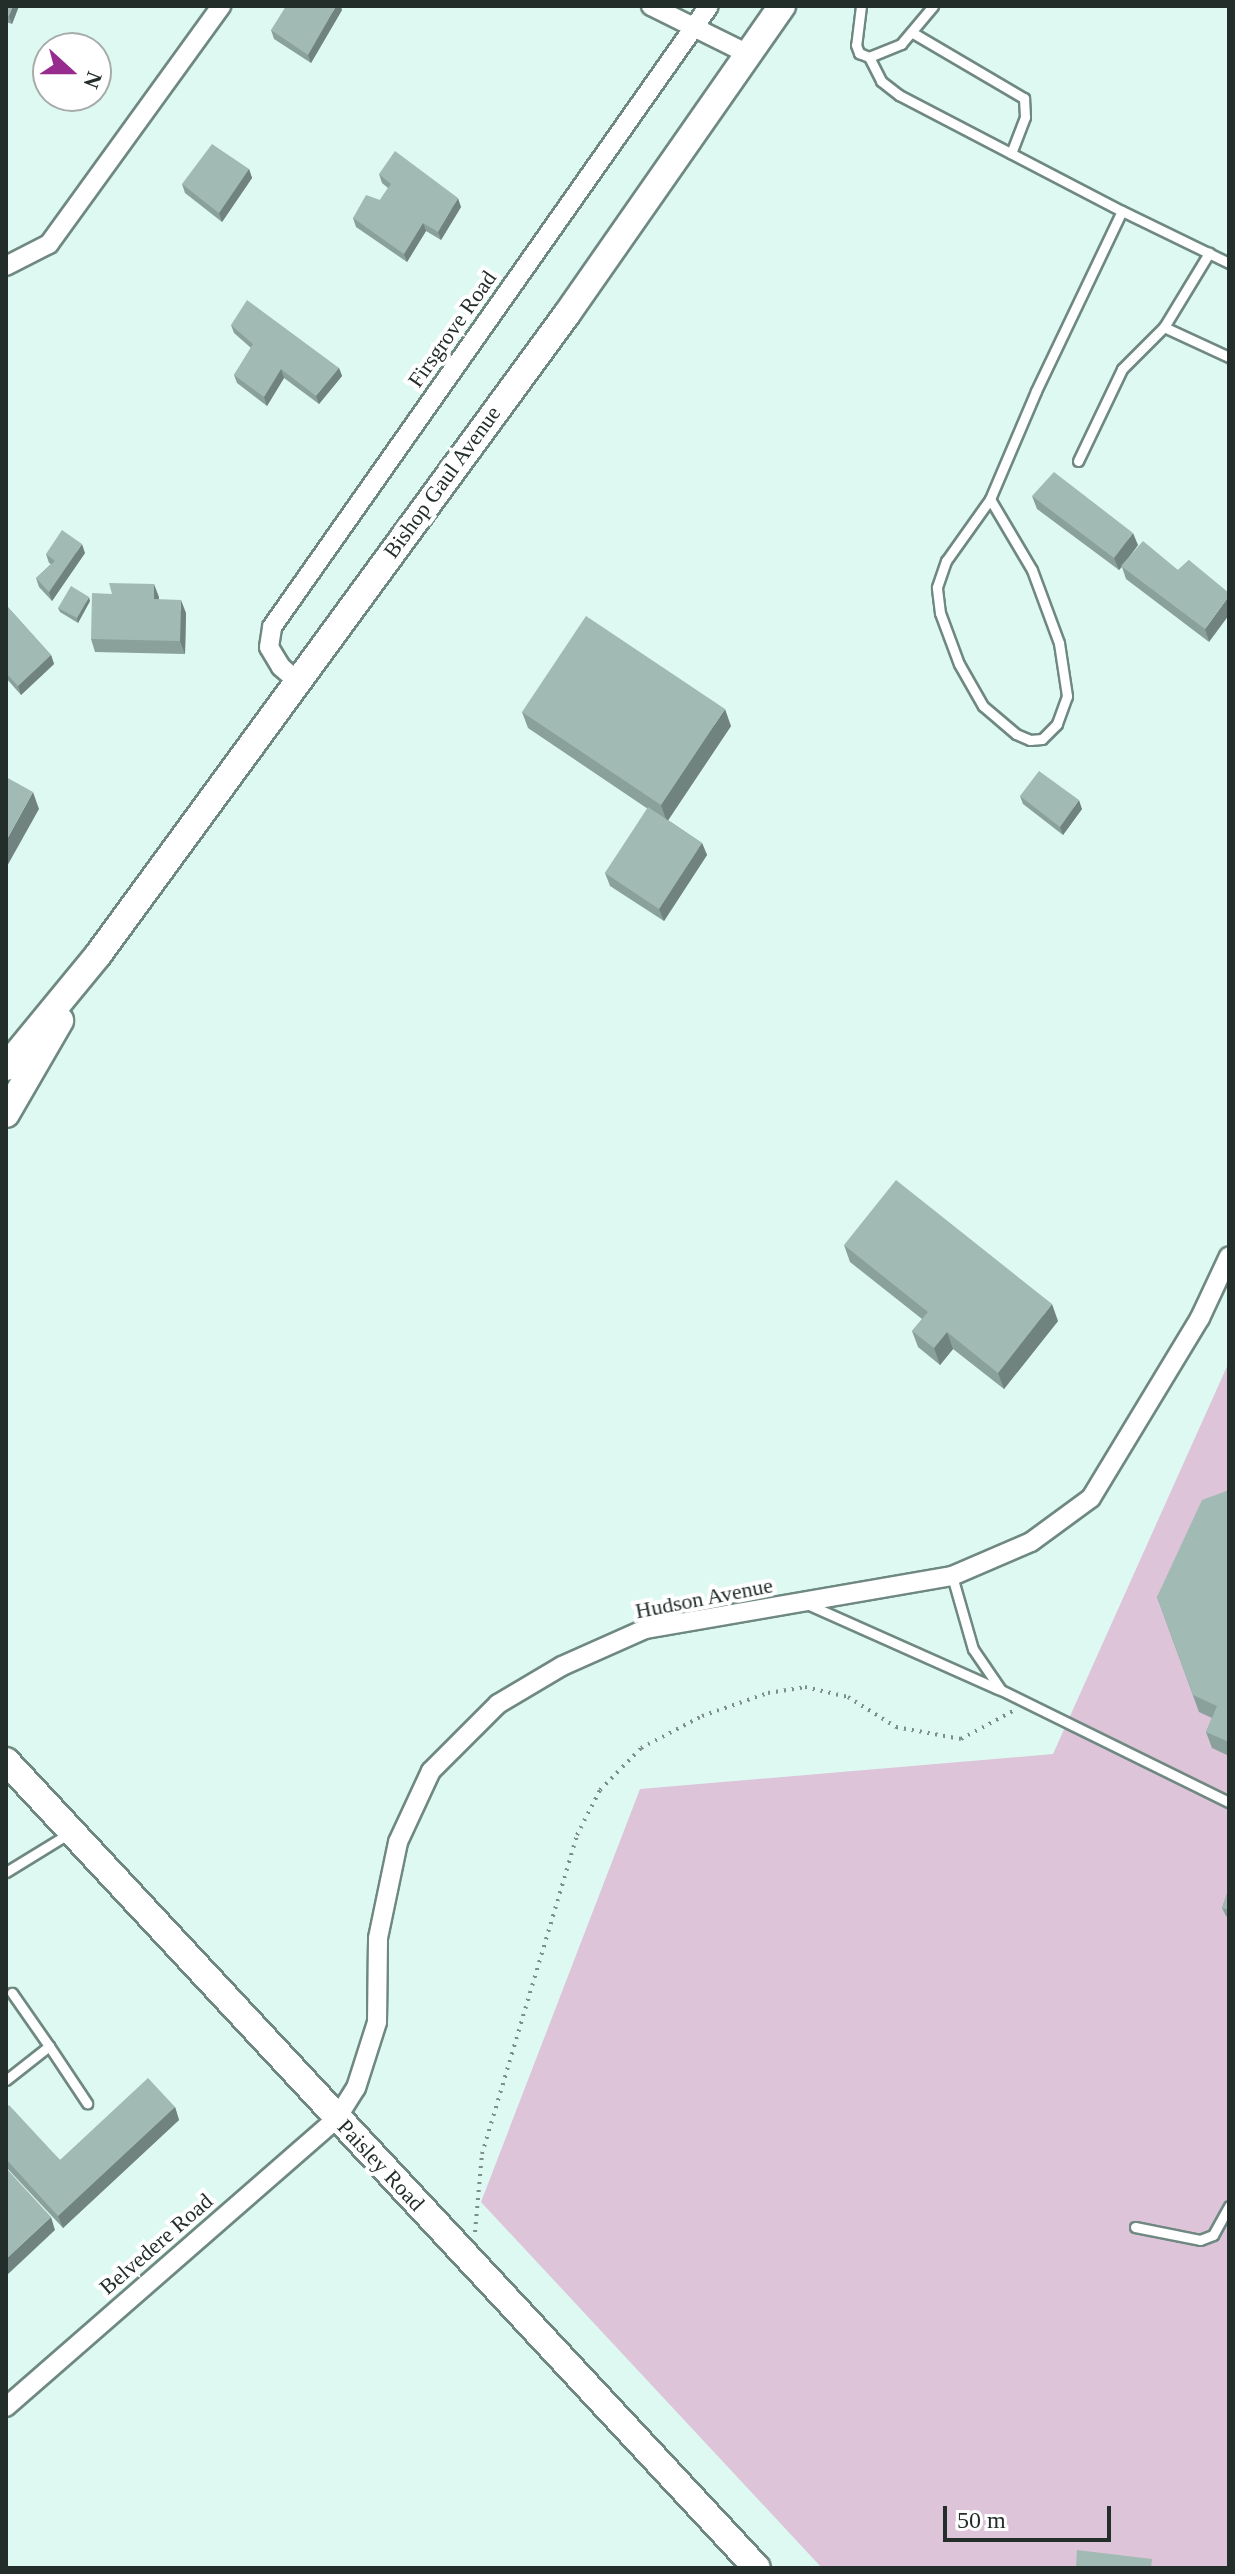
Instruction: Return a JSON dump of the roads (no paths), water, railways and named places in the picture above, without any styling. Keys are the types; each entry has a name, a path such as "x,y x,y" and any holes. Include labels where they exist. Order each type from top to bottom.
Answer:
{"main road":[{"name":"Bishop Gaul Avenue","path":"6,1067 98,955 296,680 567,314 782,6"},
{"name":"Bishop Gaul Avenue","path":"6,1114 98,955"},
{"name":"Paisley Road","path":"6,1761 757,2568"}],"street":[{"path":"6,266 49,244 221,6"},
{"path":"651,6 748,54"},
{"name":"Firsgrove Road","path":"296,680 281,667 269,647 272,627 709,6"},
{"name":"Hudson Avenue","path":"337,2118 356,2088 377,2022 378,1938 398,1842 431,1771 498,1704 576,1660 645,1629 952,1576 1031,1542 1091,1498 1200,1318 1229,1256"},
{"name":"Belvedere Road","path":"6,2407 337,2118"}],"lane":[{"path":"861,6 856,45 859,53 869,57 881,81 899,95 1229,263"},
{"path":"869,57 901,44 933,6"},
{"path":"913,33 1024,98 1025,117 1011,153"},
{"path":"990,499 1032,570 1059,643 1067,696 1057,724 1042,739 1030,740 1016,734 983,706 959,664 940,613 937,587 946,561 990,499 1036,391 1122,211"},
{"path":"1078,461 1122,369 1164,327 1209,253"},
{"path":"1164,327 1229,357"},
{"path":"952,1576 973,1649 1001,1690"},
{"path":"806,1603 1001,1690 1026,1705 1229,1802"},
{"path":"6,1872 71,1832"},
{"path":"12,1993 87,2103"},
{"path":"6,2080 49,2046"},
{"path":"1135,2227 1200,2240 1213,2235 1229,2206"}]}
